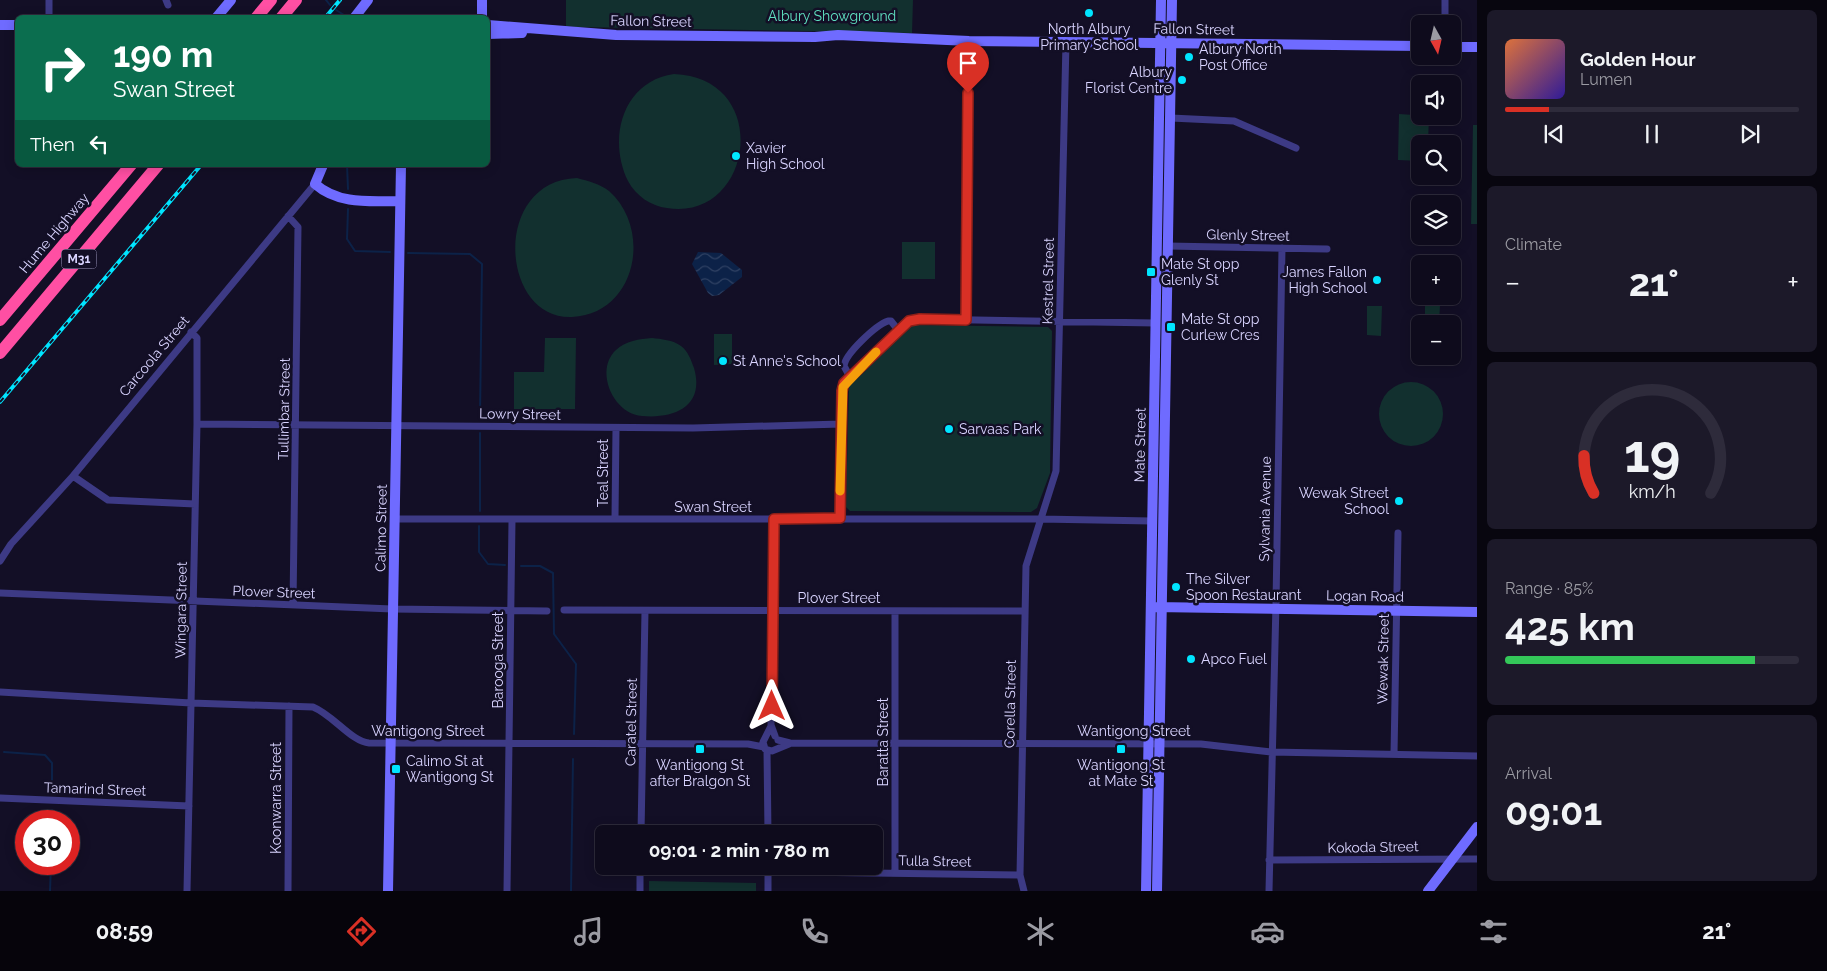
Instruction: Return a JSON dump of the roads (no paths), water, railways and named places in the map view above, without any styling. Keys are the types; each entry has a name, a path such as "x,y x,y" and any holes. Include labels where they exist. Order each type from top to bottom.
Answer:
{"highway":[{"path":"258,15 271,0"},
{"path":"284,15 296,0"},
{"name":"Hume Highway","path":"0,320 129,167"},
{"name":"M31","path":"0,353 156,167"}],"main road":[{"path":"218,15 231,0"},
{"path":"356,15 368,0"},
{"path":"482,0 482,15"},
{"name":"Mate Street","path":"1157,607 1152,522 1161,0"},
{"name":"Mate Street","path":"1146,891 1153,744 1168,246 1172,0"},
{"path":"0,25 15,25"},
{"name":"Fallon Street","path":"490,25 616,35 815,37 856,42 1172,42 1411,46"},
{"path":"490,34 543,30"},
{"path":"1461,47 1477,47"},
{"name":"Carcoola Street","path":"315,184 322,167"},
{"name":"Calimo Street","path":"388,891 400,167"},
{"path":"315,184 323,191 349,200 400,201"},
{"name":"Logan Road","path":"1157,607 1477,612"},
{"name":"Mate Street","path":"1153,744 1157,891"},
{"path":"1428,891 1477,827"}],"street":[{"path":"49,0 49,15"},
{"path":"1445,0 1445,15"},
{"path":"966,320 969,41"},
{"name":"Kestrel Street","path":"1040,519 1056,471 1066,42"},
{"path":"1171,118 1234,120 1296,148"},
{"name":"Carcoola Street","path":"0,561 11,544 73,476 315,184"},
{"name":"Tullimbar Street","path":"288,216 298,227 297,425 292,605"},
{"name":"Glenly Street","path":"1168,246 1327,248"},
{"name":"Sylvania Avenue","path":"1269,891 1282,248"},
{"path":"840,518 843,387 850,377 898,330 913,320 1156,323"},
{"path":"850,377 844,366 846,358 868,336 888,321 891,321 898,330"},
{"name":"Wingara Street","path":"187,891 198,424 197,338 192,332"},
{"name":"Lowry Street","path":"198,424 616,428 842,424"},
{"name":"Teal Street","path":"615,518 616,428"},
{"path":"73,476 108,500 195,504"},
{"name":"Swan Street","path":"394,518 512,520 615,518 1040,519 1152,522"},
{"path":"768,825 774,519"},
{"name":"Corella Street","path":"1024,891 1020,874 1026,561 1040,519"},
{"name":"Barooga Street","path":"507,891 512,520"},
{"name":"Wewak Street","path":"1394,754 1398,533"},
{"name":"Plover Street","path":"0,593 392,609 547,611"},
{"name":"Plover Street","path":"564,610 1025,611"},
{"name":"Caratel Street","path":"641,825 645,611"},
{"name":"Baratta Street","path":"895,611 895,872"},
{"name":"Wantigong Street","path":"0,692 191,703 314,707 326,712 364,743 1201,744 1271,752 1477,756"},
{"name":"Koonwarra Street","path":"288,891 289,706"},
{"name":"Tamarind Street","path":"0,798 189,806"},
{"name":"Kokoda Street","path":"1269,860 1477,859"},
{"name":"Tulla Street","path":"883,872 1020,874"},
{"path":"640,875 640,891"},
{"path":"768,875 768,891"}],"water":[{"path":"698,252 721,253 742,270 742,277 719,295 712,296 708,293 692,264"}],"waterway":[{"path":"326,0 330,5"},
{"path":"336,10 344,15"},
{"path":"347,167 348,189"},
{"path":"348,209 347,239 355,251 390,252"},
{"path":"408,253 470,254 482,264 480,416"},
{"path":"480,433 480,511"},
{"path":"479,526 479,552 488,564 505,565"},
{"path":"521,566 540,566 553,573 554,634 576,664 574,734"},
{"path":"4,752 45,755 52,763 52,789"},
{"path":"571,891 573,759"},
{"path":"50,891 51,875"}],"railway":[{"path":"328,15 340,0"},
{"path":"0,402 199,167"}],"place":[{"name":"North Albury Primary School","path":"1089,13"},
{"name":"Albury North Post Office","path":"1189,57"},
{"name":"Albury Florist Centre","path":"1182,80"},
{"name":"Xavier High School","path":"736,156"},
{"name":"Mate St opp Glenly St","path":"1151,272"},
{"name":"James Fallon High School","path":"1377,280"},
{"name":"Mate St opp Curlew Cres","path":"1171,327"},
{"name":"St Anne's School","path":"723,361"},
{"name":"Sarvaas Park","path":"949,429"},
{"name":"Wewak Street School","path":"1399,501"},
{"name":"The Silver Spoon Restaurant","path":"1176,587"},
{"name":"Apco Fuel","path":"1191,659"},
{"name":"Wantigong St after Bralgon St","path":"700,749"},
{"name":"Wantigong St at Mate St","path":"1121,749"},
{"name":"Calimo St at Wantigong St","path":"396,769"}],"park label":[{"name":"Albury Showground","path":"832,16"}]}
